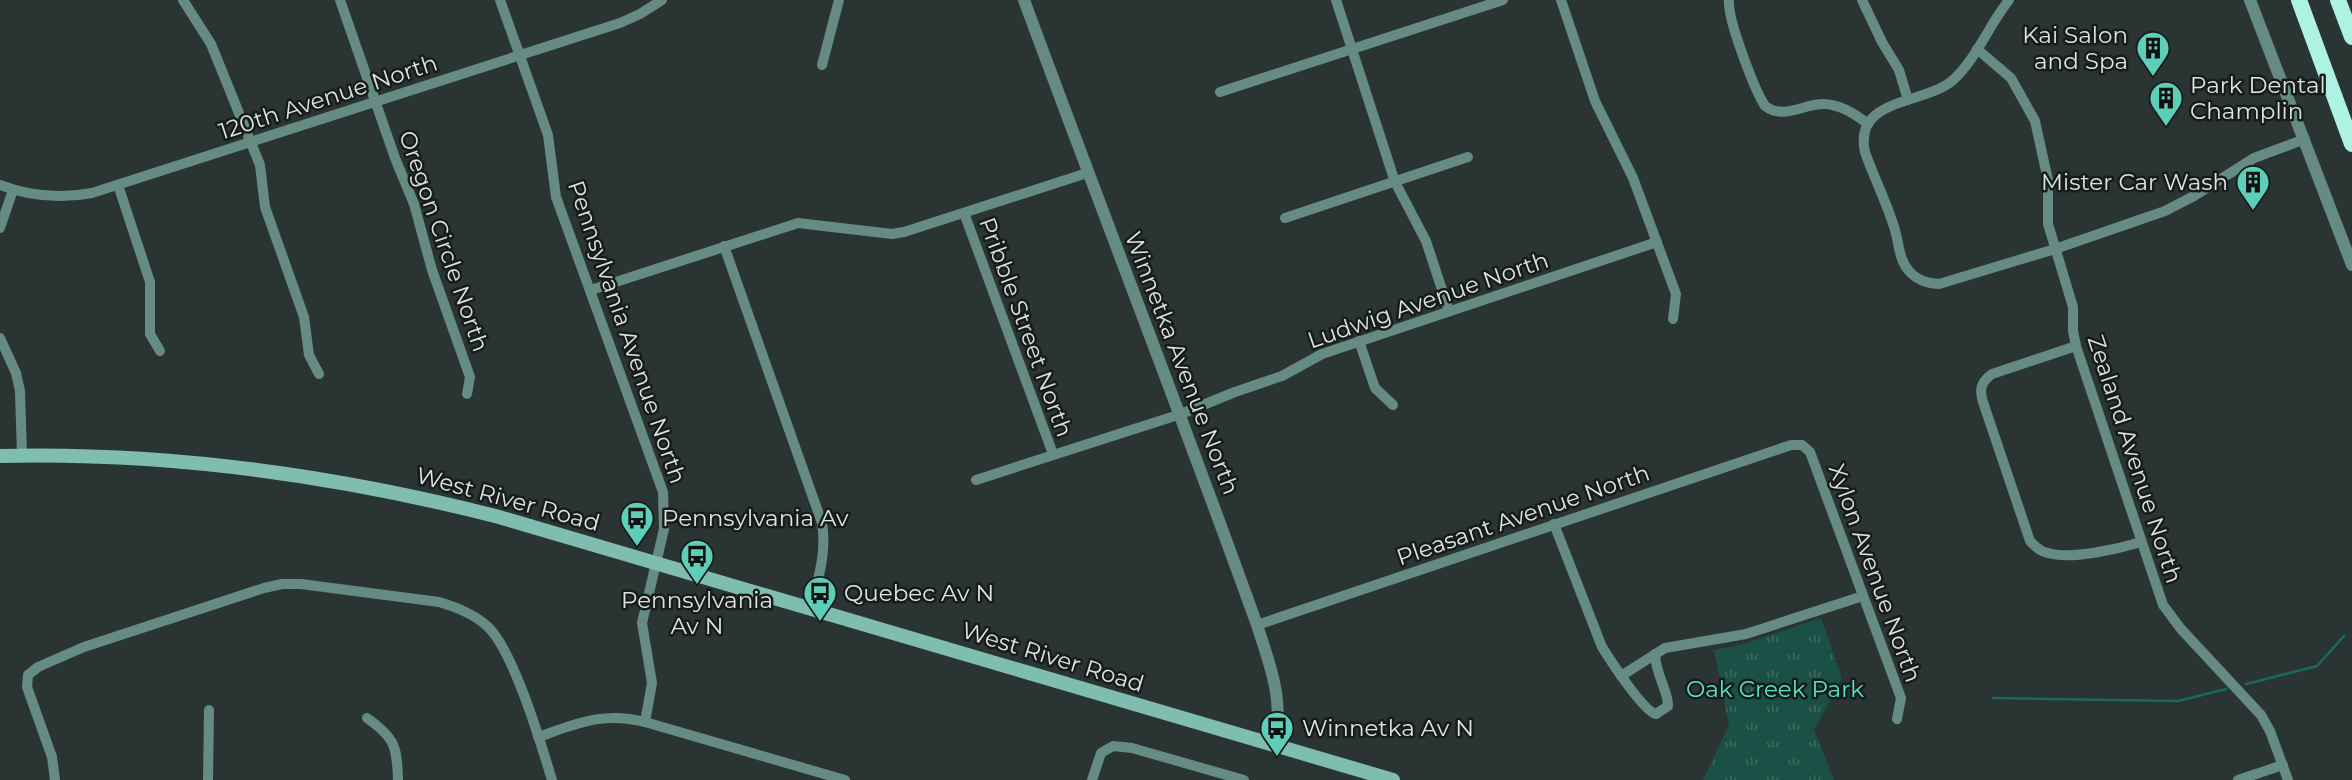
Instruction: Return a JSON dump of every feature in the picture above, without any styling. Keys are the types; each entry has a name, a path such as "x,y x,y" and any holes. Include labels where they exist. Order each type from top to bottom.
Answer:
{"highway":[{"path":"2299,0 2352,144"},
{"path":"2338,0 2352,37"}],"main road":[{"name":"West River Road","path":"0,456 90,455 161,459 276,472 350,484 476,511 1393,780"}],"street":[{"path":"183,0 211,44 260,164 265,207 304,317 309,355 319,374"},
{"name":"Oregon Circle North","path":"340,0 414,204 432,270 470,377 467,394"},
{"name":"Pennsylvania Avenue North","path":"500,0 548,135 556,197 663,492 664,529 642,623 652,683 645,722"},
{"name":"120th Avenue North","path":"0,185 29,194 73,196 118,185 621,23 662,0"},
{"path":"822,65 839,0"},
{"name":"Winnetka Avenue North","path":"1024,0 1087,173 1181,414 1256,625 1277,700 1278,726 1272,745"},
{"path":"1336,0 1395,182 1426,241 1449,311"},
{"path":"1220,92 1503,0"},
{"path":"1561,0 1595,102 1629,168 1676,294 1673,319"},
{"path":"1729,0 1728,11 1733,26 1765,106 1780,113 1826,104 1851,111 1868,124"},
{"path":"1862,0 1899,70 1908,100"},
{"path":"2010,0 1952,81 1932,94 1888,106 1868,124 1865,152 1895,229 1902,260 1918,279 1939,284 2055,249 2165,211 2255,158 2305,139"},
{"path":"2250,0 2352,265"},
{"name":"Zealand Avenue North","path":"1977,49 2011,78 2035,121 2048,180 2048,224 2073,307 2076,346 2163,604 2181,629 2253,704 2270,731 2288,780"},
{"path":"1285,218 1468,157"},
{"path":"591,290 798,223 892,234 1087,173"},
{"path":"118,185 150,282 150,334 160,351"},
{"path":"0,228 13,190"},
{"name":"Pribble Street North","path":"964,213 1053,454"},
{"name":"Ludwig Avenue North","path":"976,480 1181,414 1282,376 1322,354 1657,242"},
{"path":"724,246 822,523 824,556 810,609"},
{"path":"0,338 16,373 20,391 22,455"},
{"path":"1359,341 1376,388 1394,405"},
{"path":"2076,346 1992,374 1980,388 1983,402 2030,541 2040,551 2055,555 2107,551 2141,542"},
{"name":"Pleasant Avenue North","path":"1256,625 1791,445 1802,446"},
{"name":"Xylon Avenue North","path":"1802,446 1810,452 1902,698 1897,719"},
{"path":"1555,524 1602,647 1621,676 1651,712 1656,714 1668,706 1668,699 1658,677 1655,654"},
{"path":"55,780 52,757 27,687 28,675 38,667 83,647 282,584 301,584 439,603 457,608 488,626 510,660 552,780"},
{"path":"1621,676 1655,654 1678,645 1724,640 1863,596"},
{"path":"208,780 209,710"},
{"path":"538,737 598,717 616,716 845,780"},
{"path":"367,718 388,733 397,758 398,780"},
{"path":"1092,780 1101,753 1112,746 1132,748 1244,780"},
{"path":"2238,780 2283,765"}],"green space":[{"name":"Oak Creek Park","path":"1821,618 1842,678 1814,730 1834,780 1703,780 1729,725 1714,650 1740,645"}],"waterway":[{"path":"2246,684 2317,666 2344,636"},
{"path":"1993,698 2178,701 2226,689"}],"place":[{"name":"Kai Salon and Spa","path":"2153,78"},
{"name":"Park Dental Champlin","path":"2166,128"},
{"name":"Mister Car Wash","path":"2253,212"},
{"name":"Pennsylvania Av","path":"637,548"},
{"name":"Pennsylvania Av N","path":"697,586"},
{"name":"Quebec Av N","path":"820,623"},
{"name":"Winnetka Av N","path":"1277,758"}]}
